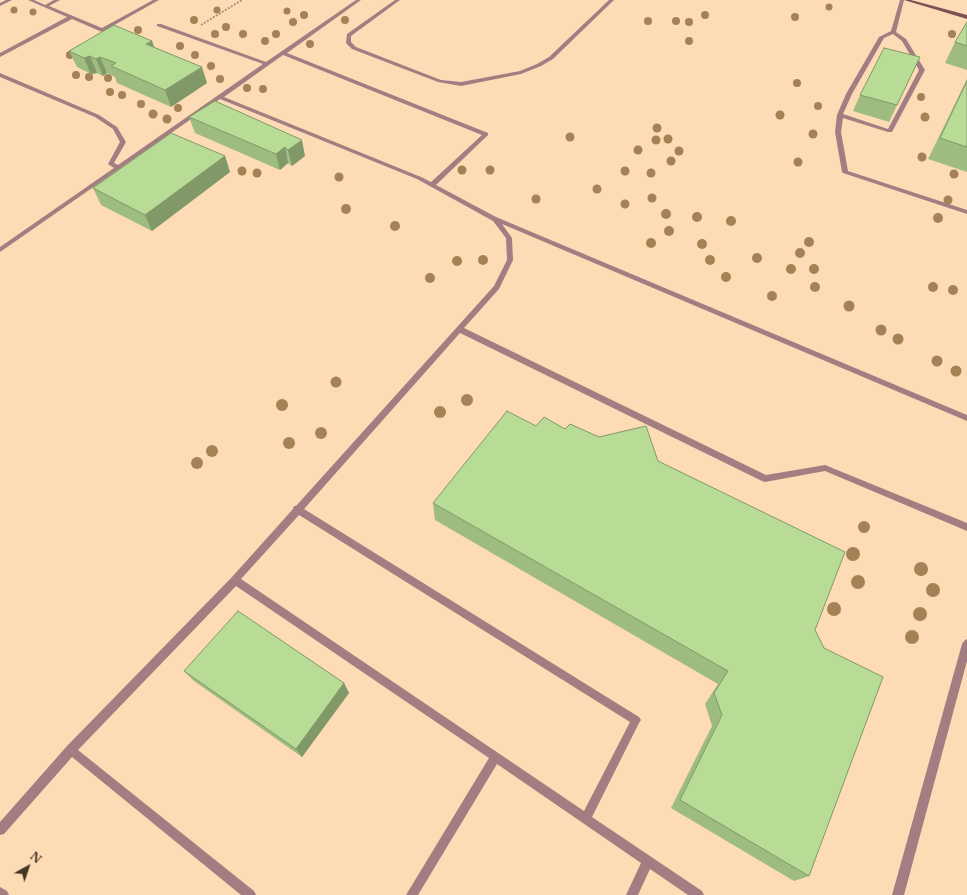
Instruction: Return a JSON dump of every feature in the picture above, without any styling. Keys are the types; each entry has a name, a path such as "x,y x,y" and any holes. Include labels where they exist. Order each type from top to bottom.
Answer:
{"main road":[{"path":"906,0 967,17"}],"lane":[{"path":"0,5 10,0"},
{"path":"30,0 102,30 157,0"},
{"path":"46,6 58,0"},
{"path":"0,250 359,0"},
{"path":"398,0 349,35 348,42 354,48 440,81 461,84 508,75 539,65 551,58 612,0"},
{"path":"902,0 893,32 882,37 848,94 840,115 838,132 844,172 967,212"},
{"path":"0,55 72,17"},
{"path":"159,25 268,64"},
{"path":"840,115 890,131 922,70 904,40 893,32"},
{"path":"283,53 486,134 432,185"},
{"path":"0,75 97,116 115,128 123,142 111,164 118,168"},
{"path":"220,97 432,185 495,219 967,418"},
{"path":"0,830 71,750 235,580 297,509 497,288 510,260 509,238 495,219"},
{"path":"459,329 765,479 825,468 967,527"},
{"path":"297,509 636,720 586,818"},
{"path":"235,580 698,895"},
{"path":"898,895 967,644"},
{"path":"71,750 250,895"},
{"path":"412,895 496,757"},
{"path":"632,895 648,861"}],"path":[{"path":"185,35 242,0"}],"building":[{"path":"967,22 967,46 955,42"},
{"path":"114,25 152,41 146,44 202,67 165,90 111,66 116,63 100,57 96,59 90,56 84,58 69,51"},
{"path":"884,48 920,57 897,105 860,95"},
{"path":"967,81 967,147 940,138"},
{"path":"215,101 302,140 288,150 285,147 276,154 189,117"},
{"path":"171,133 225,156 145,215 93,188"},
{"path":"507,411 536,426 544,417 565,429 570,424 599,437 646,426 658,461 845,552 815,630 824,648 883,677 809,876 680,800 722,715 714,693 728,671 433,503"},
{"path":"238,611 344,683 296,749 184,671"}]}
